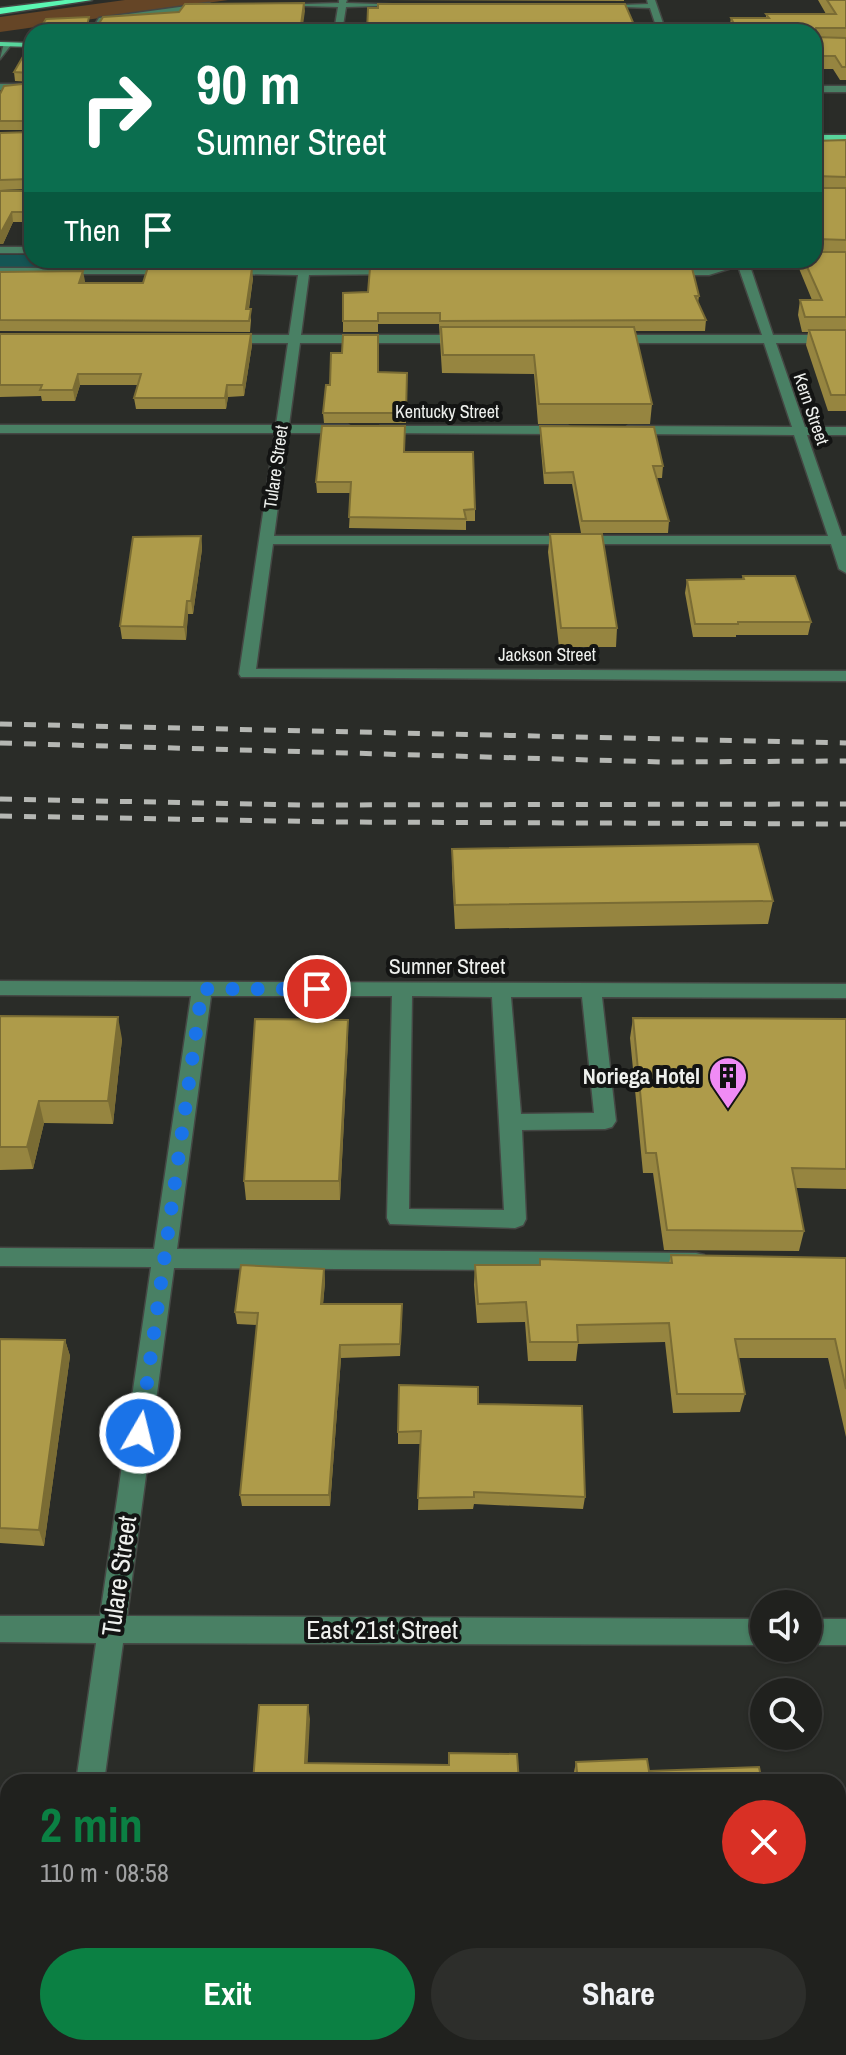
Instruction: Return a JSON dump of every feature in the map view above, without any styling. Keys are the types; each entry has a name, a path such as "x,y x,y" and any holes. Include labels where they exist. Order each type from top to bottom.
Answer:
{"highway":[{"path":"0,11 87,0"}],"main road":[{"path":"2,45 24,45"},
{"path":"822,138 846,138"}],"street":[{"path":"339,24 343,3"},
{"path":"591,6 652,3 659,24"},
{"path":"97,24 99,20 219,5"},
{"path":"265,5 420,5"},
{"path":"0,56 2,45"},
{"path":"0,87 24,87"},
{"path":"822,89 846,89"},
{"path":"0,195 24,195"},
{"path":"0,250 24,250"},
{"path":"822,261 846,261"},
{"path":"213,271 268,268"},
{"name":"Tulare Street","path":"247,674 305,268"},
{"path":"341,268 413,272"},
{"path":"662,272 709,272 720,268"},
{"name":"Kern Street","path":"744,268 799,431 841,540 846,569"},
{"path":"0,271 182,271"},
{"path":"217,338 484,339"},
{"path":"595,339 846,339"},
{"name":"Kentucky Street","path":"0,429 580,430"},
{"path":"611,430 846,431"},
{"path":"266,540 841,540"},
{"name":"Jackson Street","path":"247,674 846,676"},
{"name":"Sumner Street","path":"0,988 846,991"},
{"name":"Tulare Street","path":"91,1774 202,989"},
{"path":"402,990 398,1218 515,1219 501,990"},
{"path":"511,1122 605,1121 591,990"},
{"path":"0,1257 719,1262"},
{"name":"East 21st Street","path":"0,1629 750,1632"},
{"path":"822,1632 846,1632"}],"shaded area":[{"path":"125,0 228,0 57,24 24,24 24,29 0,32 0,17"}],"building":[{"path":"827,0 846,0 846,28 822,28 822,24 734,24 731,18 769,18 766,14 836,14"},
{"path":"304,3 301,24 99,24 103,17 179,12 185,4"},
{"path":"378,4 625,4 634,24 367,24 368,8 378,8"},
{"path":"89,17 87,24 43,24 46,19"},
{"path":"822,37 846,38 846,67 842,67 835,56 822,56"},
{"path":"24,55 24,73 14,72"},
{"path":"24,84 24,121 0,121 0,94 4,86"},
{"path":"24,132 24,179 0,180 0,133"},
{"path":"846,140 846,177 822,176 822,141"},
{"path":"822,188 846,188 846,240 822,239"},
{"path":"0,191 24,191 23,212 12,212 0,234"},
{"path":"822,252 846,252 846,317 805,317 800,300 822,300 808,268 822,268"},
{"path":"148,268 252,268 246,309 251,309 249,321 0,320 0,272 83,271 79,283 143,283"},
{"path":"370,268 692,268 699,296 695,296 706,320 440,321 440,313 378,313 378,321 343,321 343,293 368,292"},
{"path":"441,327 634,327 652,404 539,404 534,355 443,355"},
{"path":"809,330 846,330 846,395 831,395"},
{"path":"0,334 251,334 243,385 227,385 225,398 134,398 141,374 78,374 73,390 40,390 42,385 0,385"},
{"path":"343,335 378,335 378,372 407,373 406,413 323,413 326,385 330,385 331,353 342,353"},
{"path":"322,426 405,426 404,452 473,452 475,509 464,510 466,519 349,517 351,482 316,482"},
{"path":"540,426 654,427 663,466 653,466 669,521 582,521 573,472 545,473"},
{"path":"550,534 602,534 617,628 561,628"},
{"path":"201,536 184,627 120,626 133,537"},
{"path":"743,576 795,576 811,622 695,624 687,580 744,579"},
{"path":"758,844 773,901 455,905 452,849"},
{"path":"0,1016 118,1017 108,1101 39,1101 27,1147 0,1147"},
{"path":"633,1018 846,1019 846,1169 792,1168 804,1231 667,1230 656,1153 646,1153"},
{"path":"255,1019 348,1020 339,1181 244,1181"},
{"path":"671,1255 846,1258 846,1389 835,1339 735,1339 745,1394 677,1394 669,1323 577,1325 578,1342 530,1342 526,1302 478,1304 475,1265 540,1265 540,1259 672,1263"},
{"path":"241,1265 324,1269 321,1304 402,1304 400,1344 340,1345 329,1495 240,1495 258,1313 235,1312"},
{"path":"0,1339 65,1340 39,1530 0,1528"},
{"path":"399,1385 478,1387 478,1404 582,1406 585,1497 474,1492 474,1497 418,1498 421,1431 398,1432"},
{"path":"259,1705 308,1705 305,1763 449,1765 449,1753 517,1754 518,1774 254,1774"},
{"path":"647,1759 649,1771 759,1767 760,1774 577,1774 576,1762"}],"waterway":[{"path":"0,261 24,261"}],"railway":[{"path":"0,724 846,743"},
{"path":"0,743 661,762 846,761"},
{"path":"0,799 303,805 846,804"},
{"path":"0,816 339,822 846,824"}],"place":[{"name":"Noriega Hotel","path":"728,1110"}],"route":[{"path":"140,1433 202,989 317,989"}]}
